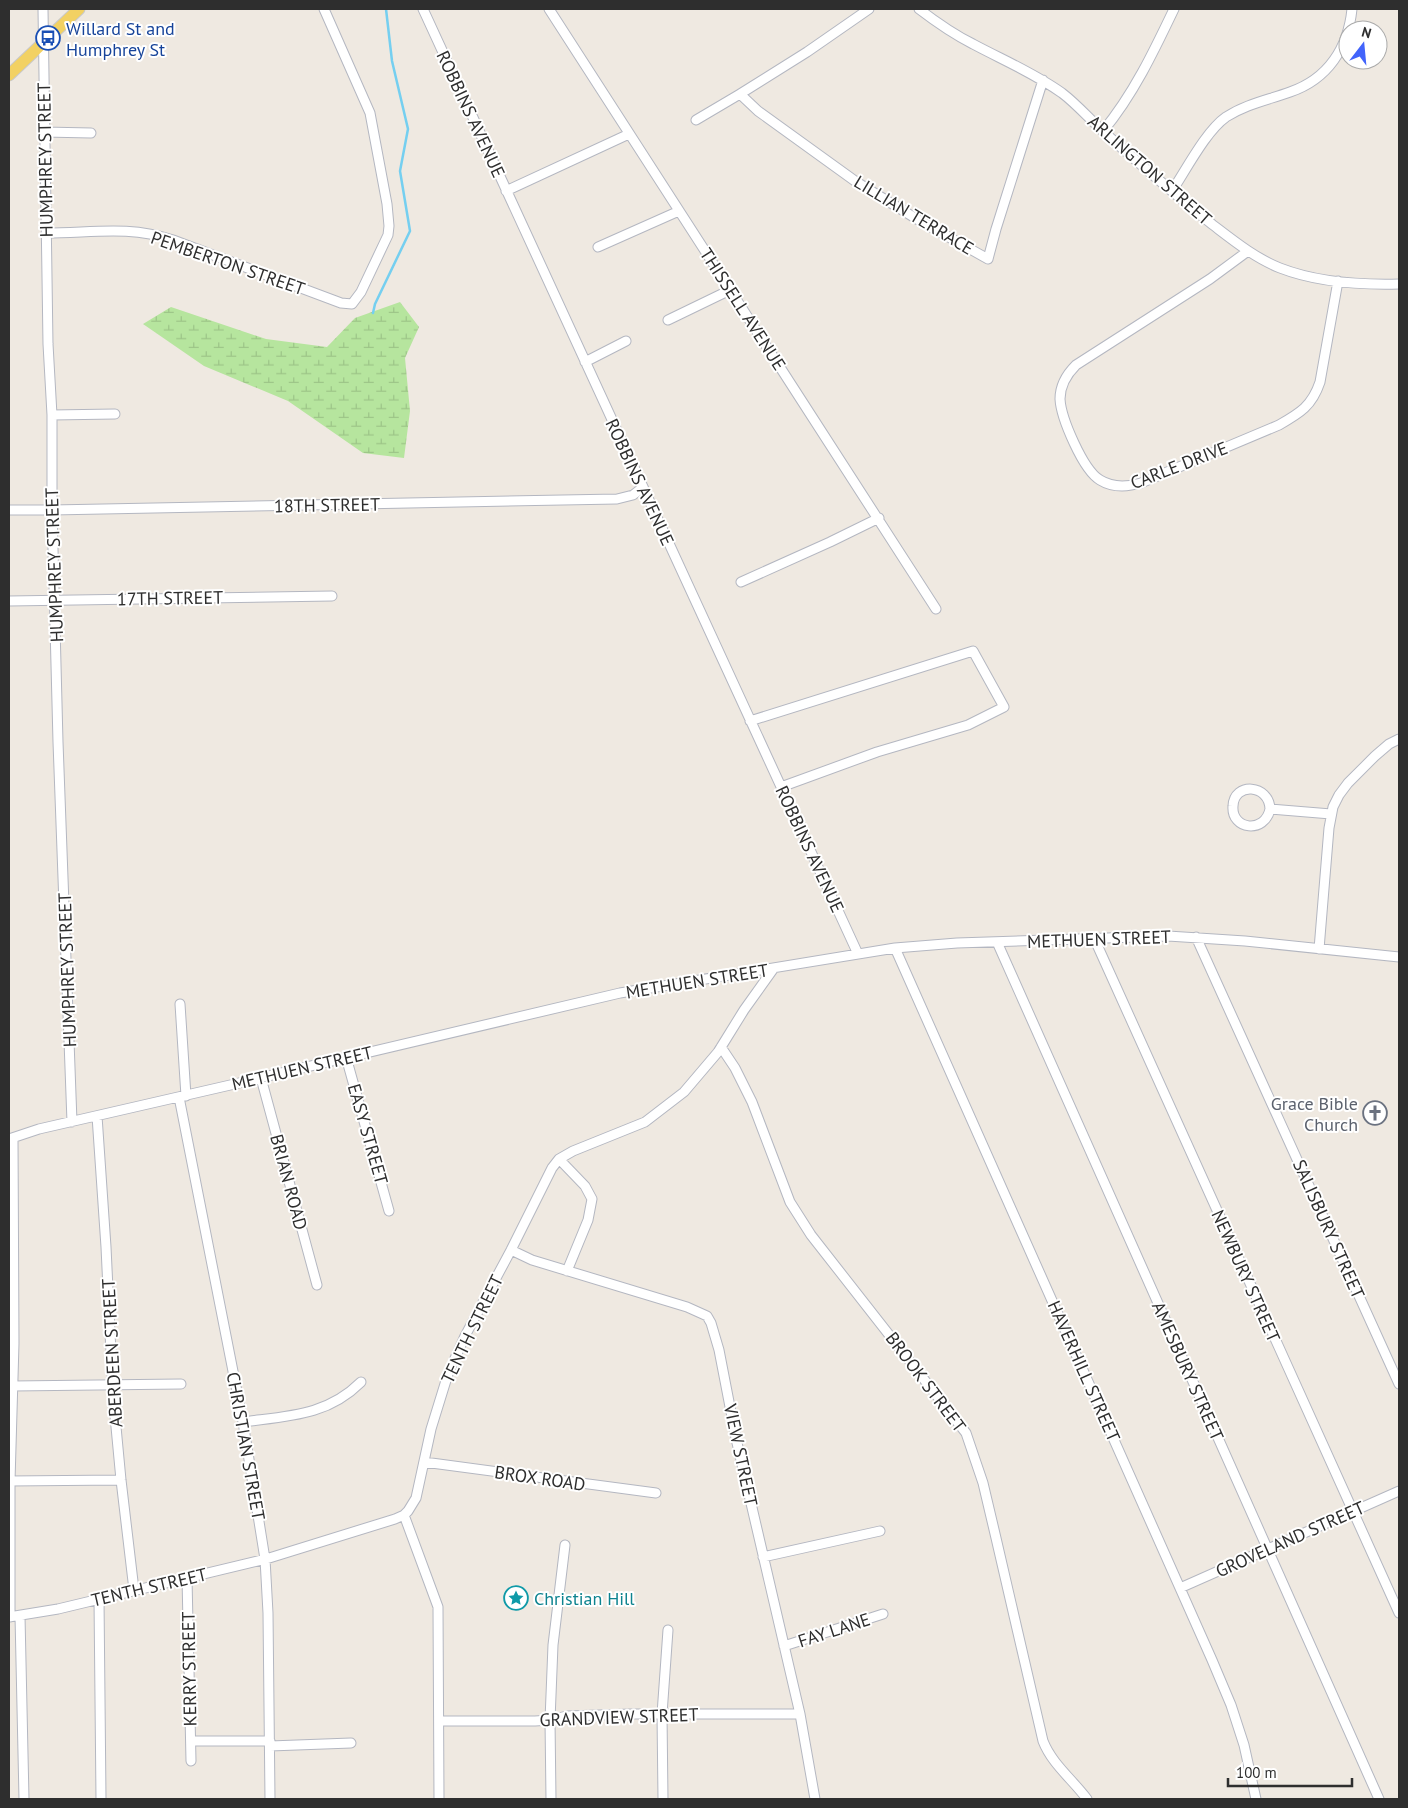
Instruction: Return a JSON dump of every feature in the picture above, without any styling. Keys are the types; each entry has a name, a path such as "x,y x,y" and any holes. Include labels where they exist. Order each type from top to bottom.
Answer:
{"main road":[{"path":"9,75 80,9"}],"street":[{"name":"HUMPHREY STREET","path":"43,9 48,344 52,415 52,510 58,752 72,1122"},
{"name":"PEMBERTON STREET","path":"46,234 109,230 154,235 348,305 352,304 361,292 388,235 390,226 370,113 324,9"},
{"name":"ROBBINS AVENUE","path":"423,9 858,954"},
{"name":"THISSELL AVENUE","path":"549,9 936,609"},
{"path":"696,120 807,52 869,9"},
{"name":"ARLINGTON STREET","path":"919,9 943,27 971,44 1043,80 1064,95 1172,191 1248,251 1280,268 1309,276 1399,284"},
{"path":"1103,131 1141,74 1174,9"},
{"path":"1172,191 1210,134 1225,118 1249,105 1290,92 1314,81 1331,66 1342,47 1352,9"},
{"name":"LILLIAN TERRACE","path":"740,94 758,111 855,180 920,221 988,258 1043,80"},
{"path":"44,132 91,133"},
{"path":"506,191 630,134"},
{"path":"598,247 679,211"},
{"name":"CARLE DRIVE","path":"1248,251 1210,279 1076,365 1068,374 1062,387 1060,399 1063,413 1084,463 1092,474 1101,481 1116,486 1141,483 1279,425 1302,410 1316,395 1320,382 1338,280"},
{"path":"668,320 730,290"},
{"path":"585,362 626,341"},
{"path":"52,415 115,414"},
{"name":"18TH STREET","path":"9,510 617,499 633,496 642,488"},
{"path":"741,582 879,518"},
{"name":"17TH STREET","path":"9,601 332,596"},
{"path":"750,721 973,651 1004,707 968,725 877,752 781,787"},
{"path":"1320,949 1331,814 1339,795 1348,783 1374,756 1399,739"},
{"path":"1250,789 1258,790 1265,794 1269,801 1270,809 1265,820 1258,825 1250,826 1242,824 1236,819 1232,807 1237,796 1243,791 1250,789"},
{"path":"1270,809 1331,814"},
{"name":"METHUEN STREET","path":"11,1139 39,1129 620,993 895,948 997,942 1168,936 1196,937 1399,957"},
{"name":"SALISBURY STREET","path":"1196,937 1399,1384"},
{"name":"NEWBURY STREET","path":"1094,938 1399,1613"},
{"name":"AMESBURY STREET","path":"997,942 1379,1799"},
{"name":"HAVERHILL STREET","path":"895,948 1231,1705 1244,1745 1256,1799"},
{"name":"TENTH STREET","path":"9,1617 99,1599 265,1560 404,1515 416,1498 437,1407 448,1374 465,1336 546,1179 559,1159 572,1150 627,1131 651,1119 684,1092 708,1066 774,968"},
{"name":"CHRISTIAN STREET","path":"180,1004 182,1096 243,1422 265,1560 268,1613 270,1799"},
{"name":"BROOK STREET","path":"721,1047 735,1068 752,1102 779,1176 796,1212 811,1235 836,1264 966,1433 982,1483 996,1538 1040,1732 1050,1757 1087,1799"},
{"name":"EASY STREET","path":"346,1058 390,1211"},
{"name":"BRIAN ROAD","path":"261,1078 316,1285"},
{"name":"ABERDEEN STREET","path":"97,1116 113,1384 121,1480 134,1590"},
{"path":"9,1617 9,1481 13,1386 11,1139"},
{"path":"559,1159 585,1186 591,1197 592,1207 567,1271"},
{"name":"VIEW STREET","path":"511,1250 532,1260 692,1308 707,1316 714,1330 719,1350 763,1557 800,1714 815,1799"},
{"path":"243,1422 288,1416 321,1408 341,1400 361,1382"},
{"path":"13,1386 181,1384"},
{"name":"BROX ROAD","path":"424,1462 656,1494"},
{"path":"9,1481 121,1480"},
{"name":"GROVELAND STREET","path":"1180,1588 1399,1491"},
{"path":"404,1515 438,1607 439,1799"},
{"path":"763,1557 880,1531"},
{"path":"551,1799 550,1720 553,1645 565,1545"},
{"name":"KERRY STREET","path":"187,1578 191,1761"},
{"path":"99,1599 101,1799"},
{"name":"FAY LANE","path":"784,1646 883,1614"},
{"path":"20,1616 24,1799"},
{"path":"663,1799 662,1714 668,1630"},
{"name":"GRANDVIEW STREET","path":"438,1721 550,1720 567,1716 662,1714 800,1714"},
{"path":"191,1741 351,1744"}],"green space":[{"path":"400,302 419,327 405,358 410,411 404,458 363,453 288,401 204,366 143,324 171,307 266,339 327,347 355,318"}],"waterway":[{"path":"373,313 375,304 410,231 400,171 408,129 392,61 386,9"}],"place":[{"name":"Willard St and Humphrey St","path":"48,38"},
{"name":"Grace Bible Church","path":"1375,1113"},
{"name":"Christian Hill","path":"516,1598"}]}
